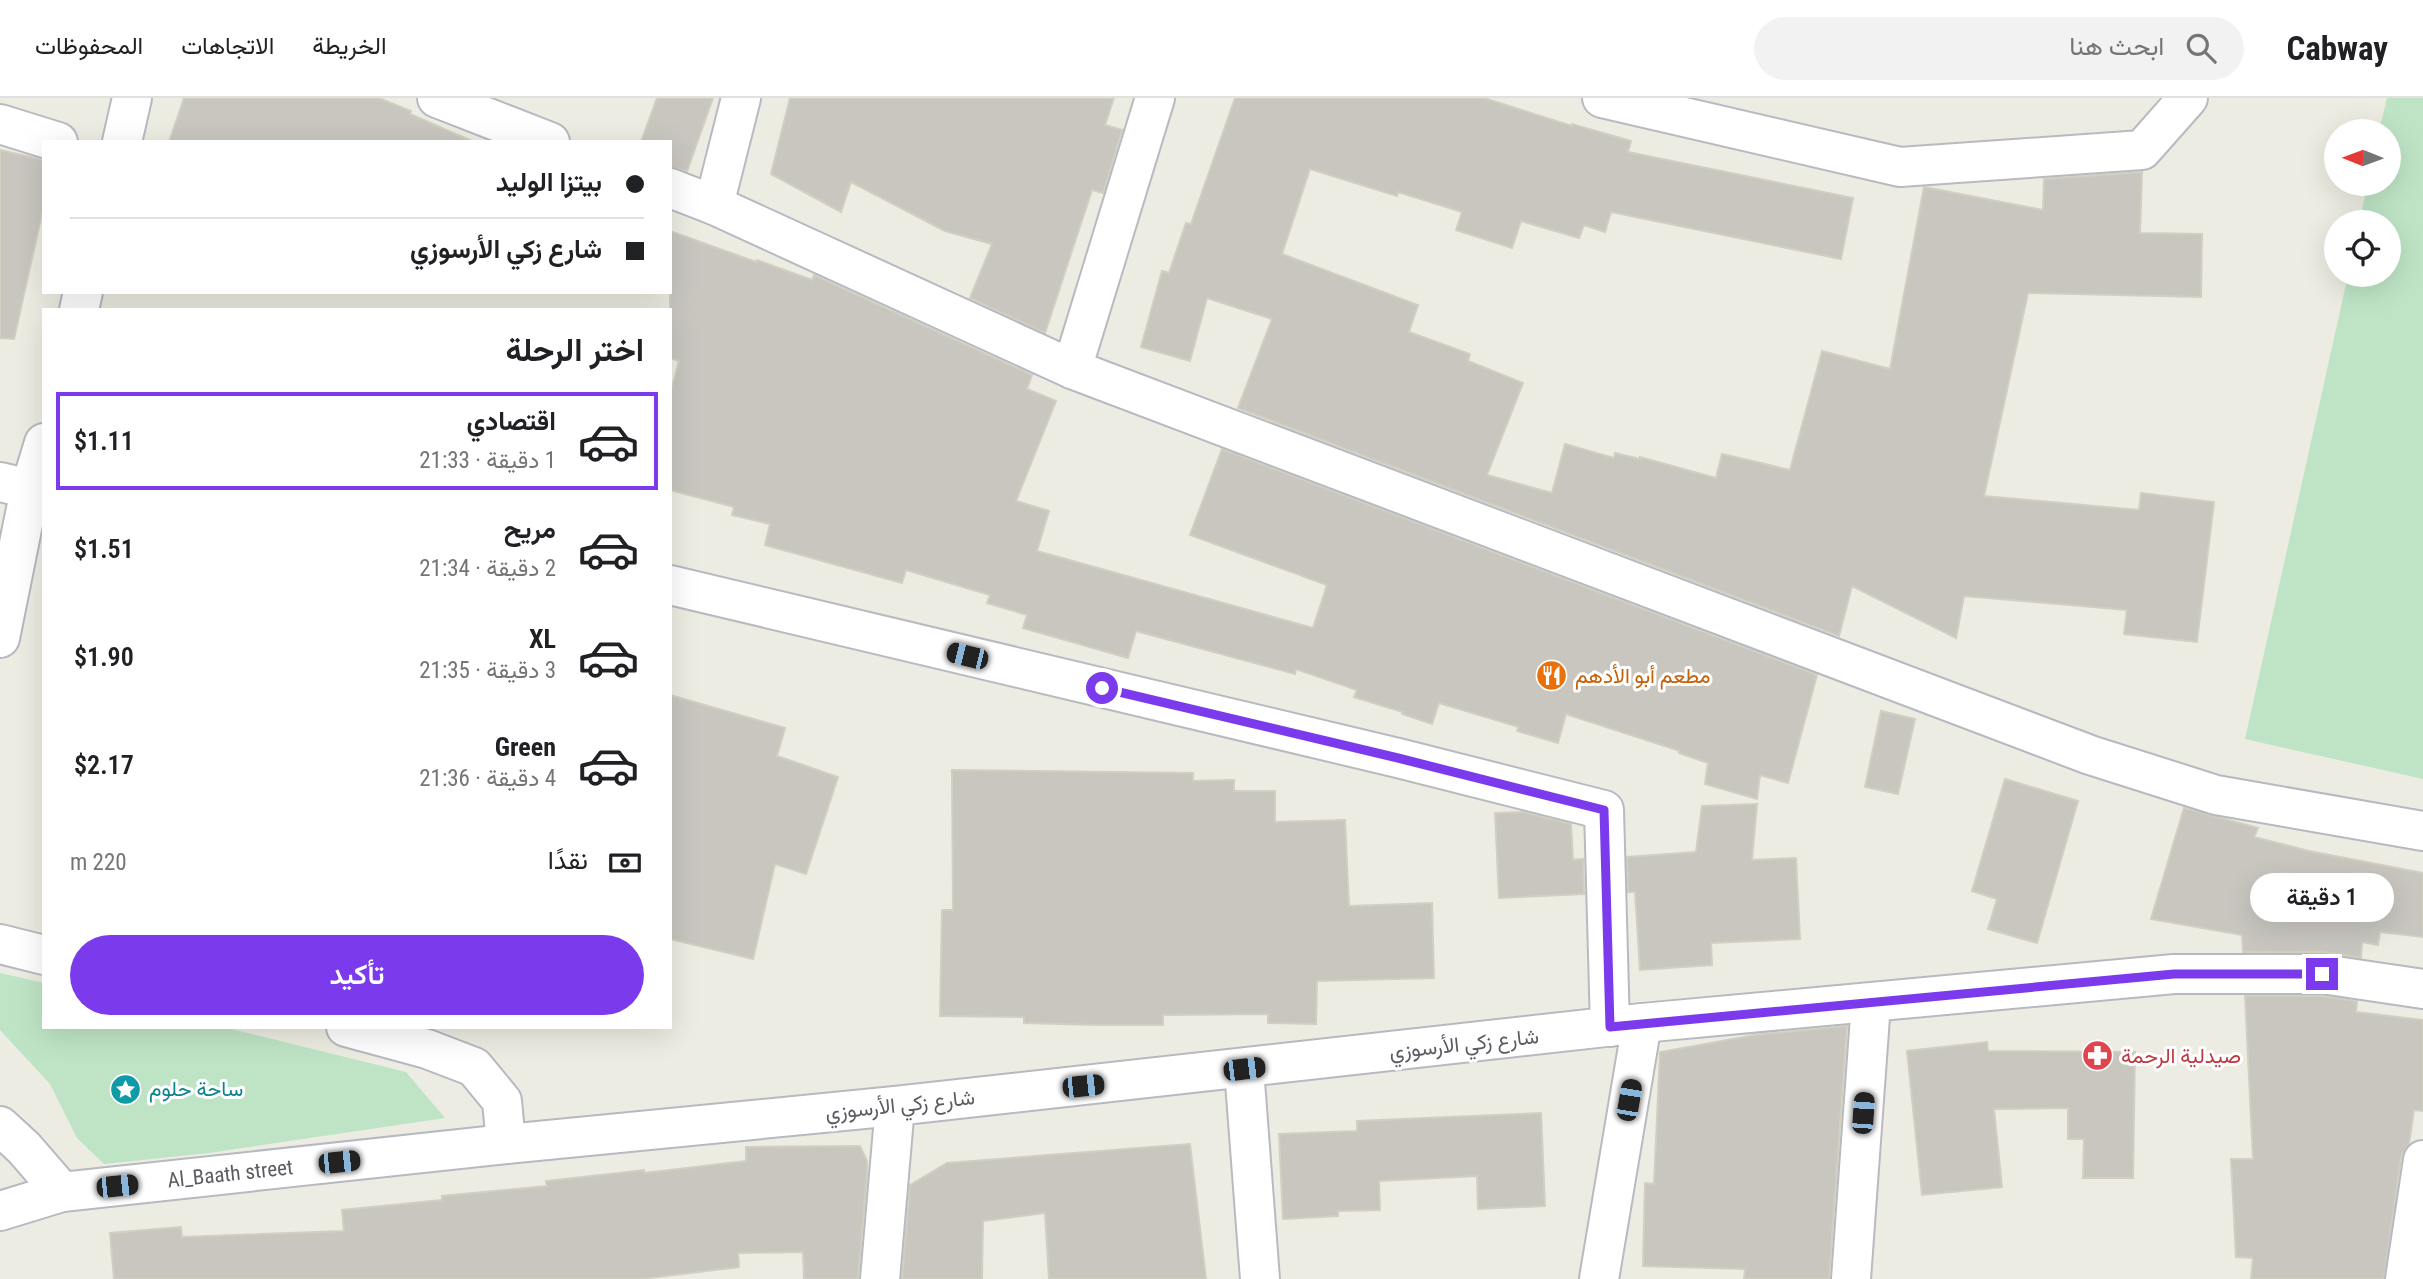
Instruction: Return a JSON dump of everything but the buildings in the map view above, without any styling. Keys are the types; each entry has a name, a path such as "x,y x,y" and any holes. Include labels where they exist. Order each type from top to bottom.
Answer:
{"street":[{"path":"122,140 132,98"},
{"path":"437,98 545,140"},
{"path":"714,205 741,98"},
{"path":"1072,369 1155,98"},
{"path":"1602,98 1900,167 2142,150 2188,98"},
{"path":"0,124 52,140"},
{"path":"672,189 714,205 1072,369 2090,755 2216,795 2423,831"},
{"path":"0,638 24,493 42,448"},
{"path":"672,585 1398,758 1604,810 1626,1025 1599,1279"},
{"path":"0,944 42,954"},
{"name":"شارع زكي الأرسوزي","path":"506,1144 1244,1069 1626,1025 2174,974 2322,974 2423,989"},
{"path":"1851,1279 1871,1003"},
{"path":"353,1029 427,1049 474,1068 502,1101 506,1144"},
{"path":"1244,1069 1260,1279"},
{"path":"880,1279 895,1106"},
{"path":"0,1126 24,1148 62,1192"},
{"name":"Al_Baath street","path":"0,1212 62,1192 506,1144"},
{"path":"2404,1279 2423,1160"}],"green space":[{"path":"2387,98 2423,98 2423,779 2245,739 2345,287 2401,287 2401,210 2362,210 2365,196 2401,196 2401,119 2382,119"},
{"path":"0,973 42,983 42,1029 231,1029 406,1072 445,1118 209,1153 104,1164 77,1138 50,1084 0,1030"}],"place":[{"name":"مطعم أبو الأدهم","path":"1552,676"},
{"name":"صيدلية الرحمة","path":"2098,1056"},
{"name":"ساحة حلوم","path":"126,1089"}],"route":[{"path":"1102,688 1604,810 1610,1027 2174,974 2322,974"}]}
